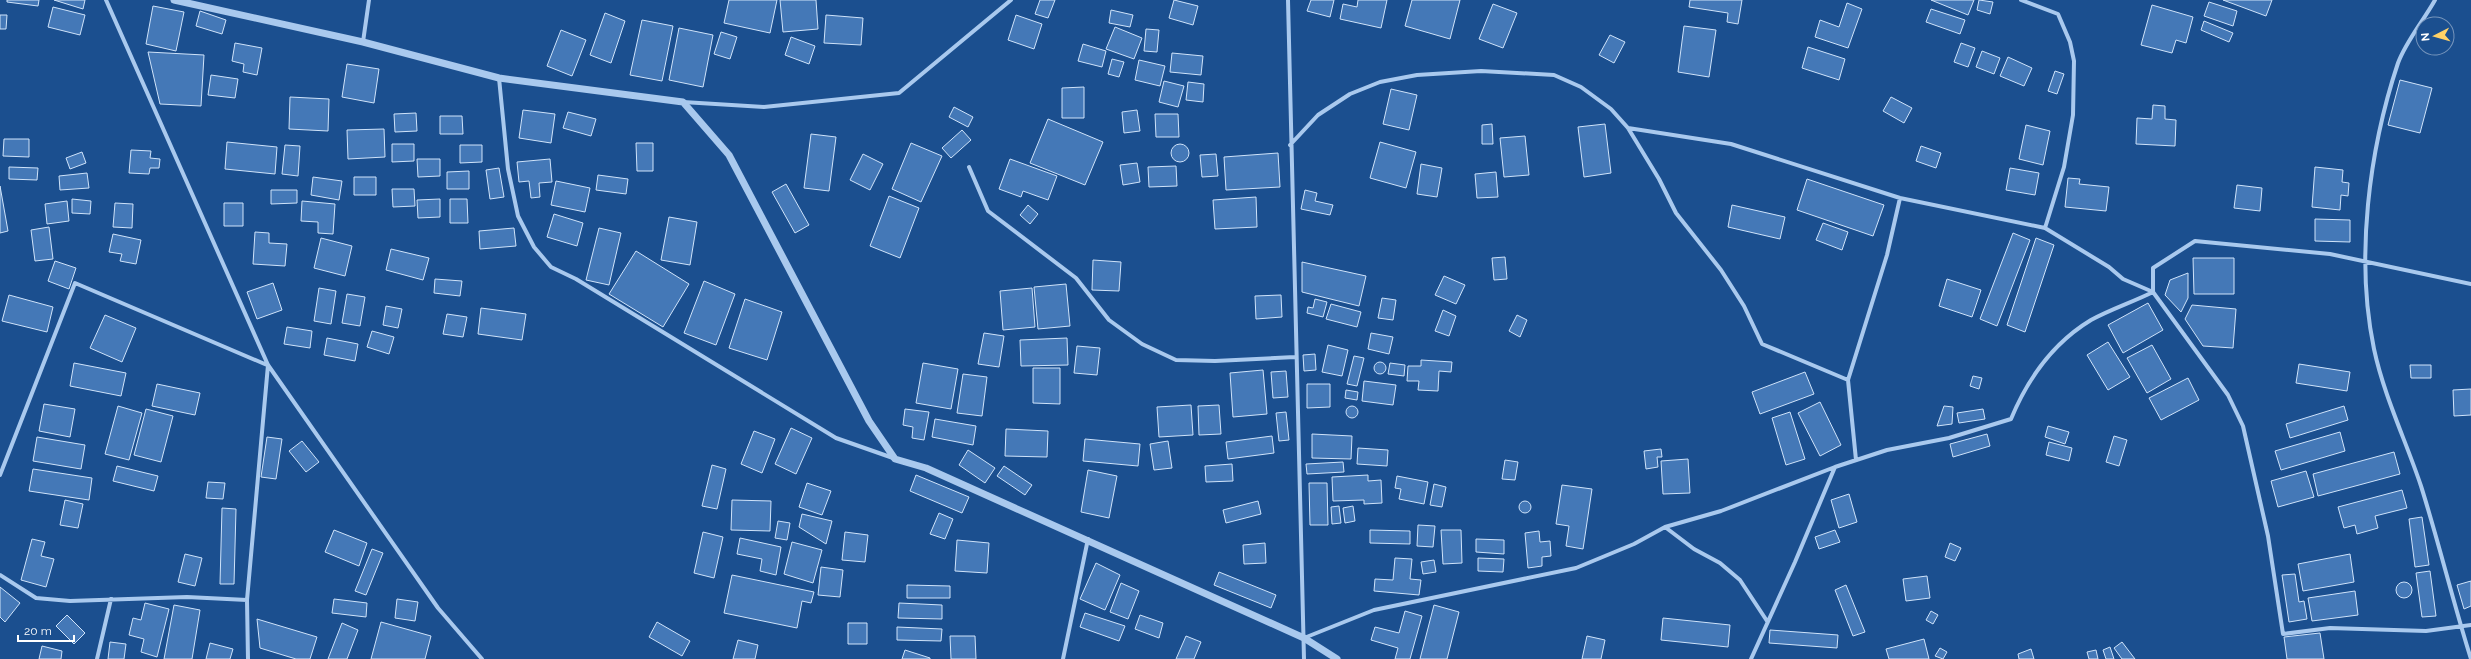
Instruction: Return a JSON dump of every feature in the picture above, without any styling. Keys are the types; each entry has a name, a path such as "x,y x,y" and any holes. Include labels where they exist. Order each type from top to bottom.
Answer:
{"street":[{"path":"106,0 268,365 438,608 482,659"},
{"path":"174,0 363,42 499,78 683,102 764,107 899,93 1011,0"},
{"path":"363,42 369,0"},
{"path":"1288,0 1295,357 1304,659"},
{"path":"2021,0 2058,14 2070,42 2074,61 2072,115 2064,167 2045,228"},
{"path":"2435,0 2399,61 2395,76 2376,148 2366,228 2366,261 2370,326 2374,351 2407,453 2420,486 2471,659"},
{"path":"1290,145 1318,115 1350,94 1380,82 1417,75 1481,71 1554,75 1581,87 1611,109 1628,128 1659,179 1676,213 1721,270 1744,306 1762,344 1848,380"},
{"path":"499,78 508,169 518,216 534,247 551,268 576,280 836,438 895,459 926,468 1088,538 1304,638 1337,659"},
{"path":"683,102 729,155 869,421 895,459"},
{"path":"1628,128 1731,144 1900,198 2045,228 2110,268 2123,278 2153,292 2228,395 2244,426 2268,536 2283,634 2330,628 2426,631 2471,625"},
{"path":"969,167 988,211 1076,278 1109,320 1142,344 1176,360 1215,361 1295,357"},
{"path":"1856,460 1848,380 1887,255 1900,198"},
{"path":"2153,292 2153,268 2195,241 2330,254 2471,284"},
{"path":"0,475 75,284 268,365"},
{"path":"1304,638 1374,610 1576,568 1634,544 1666,527 1721,511 1835,467 1887,450 1949,438 2011,419 2025,386 2052,349 2091,320 2153,292"},
{"path":"248,659 247,600 268,365"},
{"path":"1751,659 1835,467"},
{"path":"1666,527 1694,549 1720,563 1740,580 1767,621"},
{"path":"1063,659 1088,538"},
{"path":"0,575 36,598 70,601 187,597 247,600"},
{"path":"97,659 111,599"}],"building":[{"path":"7,0 39,0 38,6 7,2"},
{"path":"54,0 85,0 83,9"},
{"path":"729,0 777,0 770,33 724,23"},
{"path":"780,0 816,0 818,29 783,32"},
{"path":"1040,0 1055,0 1048,18 1035,14"},
{"path":"1174,0 1198,6 1193,25 1169,18"},
{"path":"1311,0 1334,0 1330,17 1307,11"},
{"path":"1358,0 1387,0 1381,28 1340,19 1343,4 1357,7"},
{"path":"1412,0 1460,0 1450,39 1405,26"},
{"path":"1690,0 1742,0 1738,24 1727,22 1728,13 1689,7"},
{"path":"1931,0 1974,0 1968,15"},
{"path":"1979,0 1993,2 1990,14 1977,10"},
{"path":"2223,0 2272,0 2266,16"},
{"path":"2209,2 2237,11 2233,26 2204,16"},
{"path":"1847,3 1862,9 1848,48 1815,37 1820,20 1839,27"},
{"path":"1493,4 1517,13 1503,48 1479,39"},
{"path":"2152,5 2193,17 2186,43 2176,40 2172,53 2141,45"},
{"path":"153,6 184,12 176,51 146,44"},
{"path":"53,7 85,15 80,35 48,27"},
{"path":"1931,9 1965,20 1960,34 1926,22"},
{"path":"1111,10 1133,15 1130,27 1109,23"},
{"path":"200,11 226,20 222,34 196,26"},
{"path":"605,13 625,21 611,63 590,55"},
{"path":"0,15 7,15 6,29 0,29"},
{"path":"826,15 863,18 861,45 824,43"},
{"path":"1016,15 1042,24 1034,49 1008,40"},
{"path":"642,20 673,26 662,81 630,75"},
{"path":"2204,21 2233,33 2229,42 2201,30"},
{"path":"1684,26 1716,30 1709,77 1678,72"},
{"path":"1115,27 1142,38 1134,59 1106,49"},
{"path":"679,28 713,35 703,87 669,80"},
{"path":"1146,29 1159,30 1157,52 1144,51"},
{"path":"561,30 586,40 572,76 547,66"},
{"path":"721,32 737,37 730,59 714,54"},
{"path":"1610,35 1625,42 1614,63 1599,55"},
{"path":"791,37 815,46 809,64 785,55"},
{"path":"235,43 262,48 257,75 243,72 244,64 232,61"},
{"path":"1961,43 1975,48 1968,67 1954,62"},
{"path":"1083,44 1106,51 1102,67 1078,61"},
{"path":"1808,47 1845,59 1839,80 1802,68"},
{"path":"1982,51 2000,58 1994,74 1976,67"},
{"path":"148,52 204,55 201,106 160,104"},
{"path":"1172,53 1203,56 1201,75 1170,72"},
{"path":"2008,57 2032,68 2024,86 2000,76"},
{"path":"1112,59 1124,62 1119,77 1108,74"},
{"path":"1139,60 1165,66 1160,86 1135,80"},
{"path":"347,64 379,69 374,103 342,97"},
{"path":"2055,71 2064,74 2057,94 2048,91"},
{"path":"211,75 238,79 235,98 208,95"},
{"path":"2400,80 2432,88 2420,133 2388,125"},
{"path":"1164,81 1184,86 1178,107 1159,102"},
{"path":"1188,82 1204,84 1203,102 1186,100"},
{"path":"1084,87 1084,118 1062,118 1062,88"},
{"path":"1391,89 1417,95 1409,130 1383,124"},
{"path":"290,97 329,99 328,131 289,129"},
{"path":"1891,97 1912,108 1904,123 1883,111"},
{"path":"2153,105 2165,106 2165,119 2176,120 2175,146 2136,144 2137,118 2152,119"},
{"path":"954,107 973,117 968,127 949,117"},
{"path":"523,110 555,114 551,143 519,138"},
{"path":"1137,110 1140,131 1124,133 1122,112"},
{"path":"568,112 596,119 591,136 563,128"},
{"path":"416,113 417,131 395,132 394,114"},
{"path":"1155,114 1178,114 1179,137 1156,137"},
{"path":"440,116 462,116 463,134 440,134"},
{"path":"1048,119 1103,142 1085,185 1030,163"},
{"path":"1492,124 1493,144 1482,144 1482,125"},
{"path":"1605,124 1611,173 1584,177 1578,127"},
{"path":"2026,125 2050,131 2043,165 2019,159"},
{"path":"384,129 385,157 348,159 347,130"},
{"path":"962,130 971,140 951,158 942,148"},
{"path":"811,134 836,137 829,191 804,188"},
{"path":"1525,136 1529,175 1504,177 1500,138"},
{"path":"4,139 29,139 29,157 3,156"},
{"path":"227,142 277,147 275,174 225,169"},
{"path":"1380,142 1416,152 1406,188 1370,178"},
{"path":"636,143 653,143 653,171 637,171"},
{"path":"911,143 942,156 921,202 892,189"},
{"path":"392,144 414,144 414,161 392,162"},
{"path":"1180,144 1186,147 1189,153 1186,159 1180,162 1174,159 1171,153 1174,147"},
{"path":"285,145 300,146 298,176 282,174"},
{"path":"460,145 482,145 482,162 460,163"},
{"path":"1921,146 1941,153 1936,168 1916,161"},
{"path":"131,150 151,151 150,158 160,159 159,168 150,168 149,174 129,173"},
{"path":"82,152 86,163 70,169 66,158"},
{"path":"1278,153 1280,187 1226,190 1224,157"},
{"path":"863,154 883,164 870,190 850,180"},
{"path":"1216,154 1218,176 1202,177 1200,155"},
{"path":"417,159 440,159 440,176 418,177"},
{"path":"550,159 552,182 539,183 540,197 531,198 529,181 519,182 517,162"},
{"path":"1010,159 1057,176 1048,200 1023,191 1021,197 999,189"},
{"path":"1137,163 1140,182 1123,185 1120,165"},
{"path":"1421,164 1442,168 1437,197 1417,194"},
{"path":"1176,166 1177,186 1149,187 1148,167"},
{"path":"9,167 38,168 37,180 9,179"},
{"path":"2315,167 2343,170 2342,182 2349,183 2348,196 2341,195 2340,210 2312,207"},
{"path":"499,168 504,197 490,199 486,170"},
{"path":"2010,168 2039,173 2035,195 2006,190"},
{"path":"469,171 469,189 447,189 447,172"},
{"path":"1496,172 1498,197 1477,198 1475,174"},
{"path":"87,173 89,188 60,190 59,176"},
{"path":"598,175 628,179 626,194 596,190"},
{"path":"313,177 342,181 339,200 311,195"},
{"path":"354,177 376,177 376,195 354,195"},
{"path":"2068,178 2080,179 2079,184 2109,187 2106,211 2065,207"},
{"path":"1807,179 1884,205 1873,236 1797,210"},
{"path":"556,181 590,188 585,212 551,205"},
{"path":"786,184 809,225 795,233 772,192"},
{"path":"2237,185 2262,188 2260,211 2234,208"},
{"path":"0,186 8,231 0,233"},
{"path":"392,189 414,189 415,206 393,207"},
{"path":"271,190 297,190 297,203 271,204"},
{"path":"1305,190 1317,193 1315,201 1333,205 1330,215 1301,209"},
{"path":"889,196 919,208 900,258 870,246"},
{"path":"1256,197 1257,227 1215,229 1213,200"},
{"path":"72,199 91,201 90,214 72,213"},
{"path":"440,199 440,217 418,218 417,200"},
{"path":"450,199 467,199 468,223 450,223"},
{"path":"67,201 69,221 47,224 45,204"},
{"path":"302,201 335,204 333,234 318,233 318,222 301,221"},
{"path":"115,203 133,204 132,228 113,227"},
{"path":"224,203 243,203 243,226 224,226"},
{"path":"1028,205 1038,214 1030,224 1020,215"},
{"path":"1732,205 1785,217 1780,239 1728,227"},
{"path":"554,214 583,223 577,246 547,237"},
{"path":"669,217 697,222 690,265 661,260"},
{"path":"2315,219 2350,220 2350,242 2315,241"},
{"path":"1823,223 1848,232 1842,250 1816,240"},
{"path":"49,227 53,259 35,261 31,230"},
{"path":"514,228 516,246 480,249 479,231"},
{"path":"599,228 621,233 609,285 586,280"},
{"path":"255,232 269,233 269,243 287,244 285,266 253,264"},
{"path":"2013,233 2030,240 1997,326 1980,319"},
{"path":"113,234 141,240 136,264 120,261 122,254 109,252"},
{"path":"321,238 352,246 345,276 314,268"},
{"path":"2036,238 2054,245 2025,332 2007,325"},
{"path":"391,249 429,258 423,280 386,270"},
{"path":"636,251 689,284 663,327 609,294"},
{"path":"1505,257 1507,279 1494,280 1492,258"},
{"path":"2193,258 2234,258 2234,294 2194,294"},
{"path":"1093,260 1121,262 1119,291 1092,290"},
{"path":"55,261 76,268 69,289 48,281"},
{"path":"1302,262 1366,276 1359,306 1302,292"},
{"path":"2188,273 2188,298 2181,312 2165,295 2170,280"},
{"path":"1444,276 1465,285 1456,304 1435,295"},
{"path":"435,279 462,281 460,296 434,293"},
{"path":"1947,279 1981,290 1972,317 1939,306"},
{"path":"704,281 735,294 716,345 684,333"},
{"path":"273,283 282,310 257,319 247,292"},
{"path":"1066,284 1070,326 1038,329 1034,287"},
{"path":"319,288 336,291 331,324 314,321"},
{"path":"1032,288 1035,327 1003,330 1000,291"},
{"path":"347,294 365,297 360,326 342,323"},
{"path":"9,295 53,307 47,332 2,321"},
{"path":"1281,295 1282,317 1256,319 1255,296"},
{"path":"1382,298 1396,300 1393,320 1378,318"},
{"path":"745,299 782,312 767,360 729,348"},
{"path":"1315,299 1327,302 1323,317 1307,313 1308,307 1313,308"},
{"path":"2148,303 2163,330 2123,353 2108,325"},
{"path":"1331,304 1361,312 1357,327 1326,319"},
{"path":"2192,305 2236,309 2233,348 2203,346 2185,319"},
{"path":"386,306 402,309 398,328 383,325"},
{"path":"481,308 526,314 522,340 478,334"},
{"path":"1443,310 1456,316 1449,336 1435,331"},
{"path":"447,314 467,317 463,337 443,334"},
{"path":"105,315 136,328 122,362 90,348"},
{"path":"1517,315 1527,320 1520,337 1509,331"},
{"path":"287,327 312,331 310,348 284,344"},
{"path":"372,331 394,337 389,354 367,347"},
{"path":"984,333 1004,336 999,367 978,364"},
{"path":"1371,333 1393,337 1389,354 1368,349"},
{"path":"327,338 358,344 355,361 324,355"},
{"path":"1067,338 1068,365 1021,366 1020,340"},
{"path":"2108,342 2130,377 2108,390 2087,355"},
{"path":"1328,345 1348,350 1342,376 1322,372"},
{"path":"2152,345 2171,379 2147,393 2127,358"},
{"path":"1077,346 1100,348 1097,375 1074,373"},
{"path":"1315,354 1316,370 1304,371 1303,355"},
{"path":"1354,356 1364,358 1357,386 1347,384"},
{"path":"1421,360 1452,362 1451,372 1439,371 1438,391 1418,390 1419,381 1407,381 1408,366 1421,366"},
{"path":"1378,362 1382,362 1386,368 1382,374 1378,374 1374,370 1374,366"},
{"path":"74,363 126,373 121,396 70,386"},
{"path":"923,363 958,369 951,409 916,403"},
{"path":"1390,363 1405,365 1404,376 1388,374"},
{"path":"2299,364 2350,372 2347,391 2296,383"},
{"path":"2410,365 2431,365 2431,378 2411,378"},
{"path":"1033,368 1060,368 1060,404 1033,403"},
{"path":"1263,370 1267,414 1233,417 1230,373"},
{"path":"1286,371 1288,397 1273,398 1271,372"},
{"path":"1805,372 1814,394 1760,414 1752,392"},
{"path":"963,374 987,377 982,416 957,413"},
{"path":"1973,376 1982,378 1979,389 1970,386"},
{"path":"2188,378 2199,400 2161,420 2149,398"},
{"path":"1364,381 1396,385 1393,405 1362,401"},
{"path":"157,384 200,393 195,415 152,406"},
{"path":"1307,384 1330,384 1330,407 1307,408"},
{"path":"2471,389 2471,415 2454,416 2453,390"},
{"path":"1346,390 1358,392 1357,400 1345,398"},
{"path":"1820,402 1841,445 1820,456 1798,413"},
{"path":"44,404 75,409 70,437 39,431"},
{"path":"1191,405 1193,435 1159,437 1157,407"},
{"path":"1219,405 1221,434 1199,435 1198,406"},
{"path":"118,406 142,413 129,460 105,454"},
{"path":"1352,406 1356,408 1358,412 1356,416 1352,418 1348,416 1346,412 1348,408"},
{"path":"1944,406 1953,407 1952,424 1937,426"},
{"path":"2344,406 2348,420 2290,438 2286,424"},
{"path":"146,409 173,416 161,462 134,455"},
{"path":"905,409 929,412 924,440 912,438 913,427 903,425"},
{"path":"1983,409 1985,419 1959,423 1957,413"},
{"path":"1286,412 1289,440 1279,441 1276,413"},
{"path":"1790,412 1805,459 1786,465 1772,418"},
{"path":"935,419 976,426 973,445 932,437"},
{"path":"2048,426 2069,432 2065,444 2045,437"},
{"path":"791,428 812,438 796,474 775,464"},
{"path":"1006,429 1048,431 1047,457 1005,456"},
{"path":"754,431 775,439 762,473 741,464"},
{"path":"2340,432 2345,451 2281,470 2275,451"},
{"path":"1312,434 1352,436 1351,459 1312,458"},
{"path":"1987,434 1990,446 1953,457 1950,444"},
{"path":"1272,436 1274,453 1228,459 1226,442"},
{"path":"2114,436 2127,440 2119,466 2106,462"},
{"path":"37,437 85,445 81,469 33,461"},
{"path":"267,437 282,439 276,479 261,477"},
{"path":"1085,439 1140,444 1138,466 1083,461"},
{"path":"302,441 319,462 306,472 289,451"},
{"path":"1168,441 1172,468 1154,470 1150,444"},
{"path":"2049,442 2072,448 2069,461 2046,455"},
{"path":"1358,448 1388,450 1387,466 1357,464"},
{"path":"1661,449 1662,457 1657,457 1658,467 1646,469 1644,451"},
{"path":"968,450 995,468 985,483 959,465"},
{"path":"2394,452 2400,474 2318,496 2313,474"},
{"path":"1688,459 1690,493 1663,494 1661,461"},
{"path":"1505,460 1518,462 1515,480 1502,479"},
{"path":"1343,462 1344,472 1307,474 1306,464"},
{"path":"1232,464 1233,481 1206,482 1205,466"},
{"path":"712,465 726,469 717,509 702,506"},
{"path":"117,466 158,476 154,491 113,481"},
{"path":"1004,466 1032,485 1025,495 997,476"},
{"path":"33,469 92,478 89,500 29,491"},
{"path":"1088,470 1117,476 1109,518 1081,512"},
{"path":"2306,471 2314,497 2278,507 2271,481"},
{"path":"916,475 969,497 962,513 910,491"},
{"path":"1368,475 1368,481 1381,480 1382,503 1364,504 1364,500 1333,501 1332,477"},
{"path":"1397,476 1428,482 1424,504 1399,499 1401,489 1395,488"},
{"path":"208,482 225,483 223,499 206,498"},
{"path":"807,483 831,491 822,515 799,507"},
{"path":"1309,483 1327,483 1328,525 1310,525"},
{"path":"1434,484 1446,487 1442,507 1430,505"},
{"path":"1562,485 1592,489 1583,549 1566,546 1569,526 1556,524"},
{"path":"2402,490 2407,508 2375,516 2378,528 2357,534 2355,525 2344,528 2338,507"},
{"path":"1849,494 1857,522 1839,528 1831,500"},
{"path":"65,500 83,504 78,528 60,525"},
{"path":"732,500 771,501 770,531 731,530"},
{"path":"1258,501 1261,514 1226,523 1223,510"},
{"path":"1525,501 1529,503 1531,507 1529,511 1525,513 1521,511 1519,507 1521,503"},
{"path":"1339,506 1341,523 1332,524 1331,507"},
{"path":"1353,506 1355,521 1345,523 1343,508"},
{"path":"222,508 236,509 234,584 220,584"},
{"path":"939,513 953,519 945,539 930,534"},
{"path":"802,514 832,521 826,544 799,527"},
{"path":"2422,517 2429,565 2415,567 2409,519"},
{"path":"778,521 790,523 787,540 775,538"},
{"path":"1418,525 1435,526 1433,547 1417,546"},
{"path":"334,530 367,543 359,566 325,552"},
{"path":"1370,530 1410,531 1410,544 1370,543"},
{"path":"1441,530 1461,530 1462,563 1443,564"},
{"path":"1835,530 1840,542 1819,549 1815,537"},
{"path":"1539,531 1540,542 1550,541 1551,556 1542,557 1542,566 1528,568 1525,533"},
{"path":"703,532 723,537 714,578 694,573"},
{"path":"845,532 868,535 865,562 842,560"},
{"path":"740,538 781,547 776,575 760,571 762,559 737,554"},
{"path":"32,539 45,542 41,556 54,559 46,587 21,580"},
{"path":"1476,539 1504,540 1504,554 1476,552"},
{"path":"957,540 989,543 987,573 955,571"},
{"path":"792,542 822,550 813,583 784,574"},
{"path":"1265,543 1266,563 1244,564 1243,545"},
{"path":"1950,543 1961,548 1955,561 1945,557"},
{"path":"372,549 383,553 366,595 355,591"},
{"path":"185,554 202,558 195,586 178,582"},
{"path":"2350,554 2354,582 2303,591 2298,564"},
{"path":"1395,558 1412,559 1410,579 1421,580 1419,595 1374,591 1375,579 1393,580"},
{"path":"1478,558 1504,559 1503,572 1478,571"},
{"path":"1434,560 1436,572 1423,574 1421,562"},
{"path":"1096,563 1120,575 1105,610 1080,599"},
{"path":"821,567 843,570 840,597 818,595"},
{"path":"2430,571 2436,616 2422,617 2416,573"},
{"path":"1219,572 1276,595 1271,608 1214,585"},
{"path":"2295,574 2299,602 2304,601 2307,619 2289,622 2282,575"},
{"path":"732,575 814,592 811,603 802,601 797,628 724,613"},
{"path":"1927,576 1930,598 1906,601 1903,579"},
{"path":"2471,581 2471,606 2464,609 2457,585"},
{"path":"2404,582 2411,587 2412,590 2407,597 2404,598 2397,593 2396,590 2401,583"},
{"path":"1121,583 1139,591 1128,619 1110,612"},
{"path":"907,585 950,586 950,598 907,598"},
{"path":"1846,585 1865,632 1853,636 1835,590"},
{"path":"0,587 20,603 5,622 0,617"},
{"path":"2355,591 2358,615 2312,621 2308,598"},
{"path":"334,599 367,603 366,617 332,613"},
{"path":"397,599 418,602 415,621 395,618"},
{"path":"145,603 169,609 157,657 141,652 144,639 129,635 133,618 141,620"},
{"path":"899,603 942,605 942,619 898,618"},
{"path":"174,605 200,610 192,659 164,659"},
{"path":"1434,605 1459,612 1447,659 1420,659"},
{"path":"1405,611 1422,616 1410,659 1395,659 1398,648 1371,640 1375,627 1399,633"},
{"path":"1931,611 1938,615 1933,624 1926,620"},
{"path":"1085,613 1125,626 1119,641 1080,627"},
{"path":"67,615 85,633 74,644 56,626"},
{"path":"1140,615 1163,623 1159,638 1135,629"},
{"path":"1663,618 1730,625 1728,647 1661,640"},
{"path":"257,619 317,637 310,659 296,659 260,648"},
{"path":"381,622 431,636 425,659 371,659"},
{"path":"657,622 690,641 682,656 649,637"},
{"path":"342,623 358,630 347,659 328,659"},
{"path":"848,623 867,623 867,644 848,644"},
{"path":"897,627 942,629 941,641 897,640"},
{"path":"1770,630 1838,635 1837,648 1769,643"},
{"path":"2320,633 2324,659 2287,659 2284,637"},
{"path":"950,636 975,636 976,659 951,659"},
{"path":"1186,636 1201,642 1194,659 1176,659"},
{"path":"1587,636 1605,640 1601,659 1582,659"},
{"path":"1924,639 1929,659 1889,659 1886,649"},
{"path":"738,640 758,645 755,659 733,659"},
{"path":"110,642 126,644 124,659 108,659"},
{"path":"2122,642 2135,659 2122,659 2114,648"},
{"path":"210,643 233,649 230,659 206,659"},
{"path":"42,646 62,651 61,659 39,659"},
{"path":"2110,647 2114,659 2106,659 2103,650"},
{"path":"1940,648 1947,652 1943,659 1935,656"},
{"path":"2031,649 2034,659 2019,659 2018,654"},
{"path":"905,650 930,658 930,659 902,659"},
{"path":"2096,650 2098,659 2089,659 2087,652"}]}
